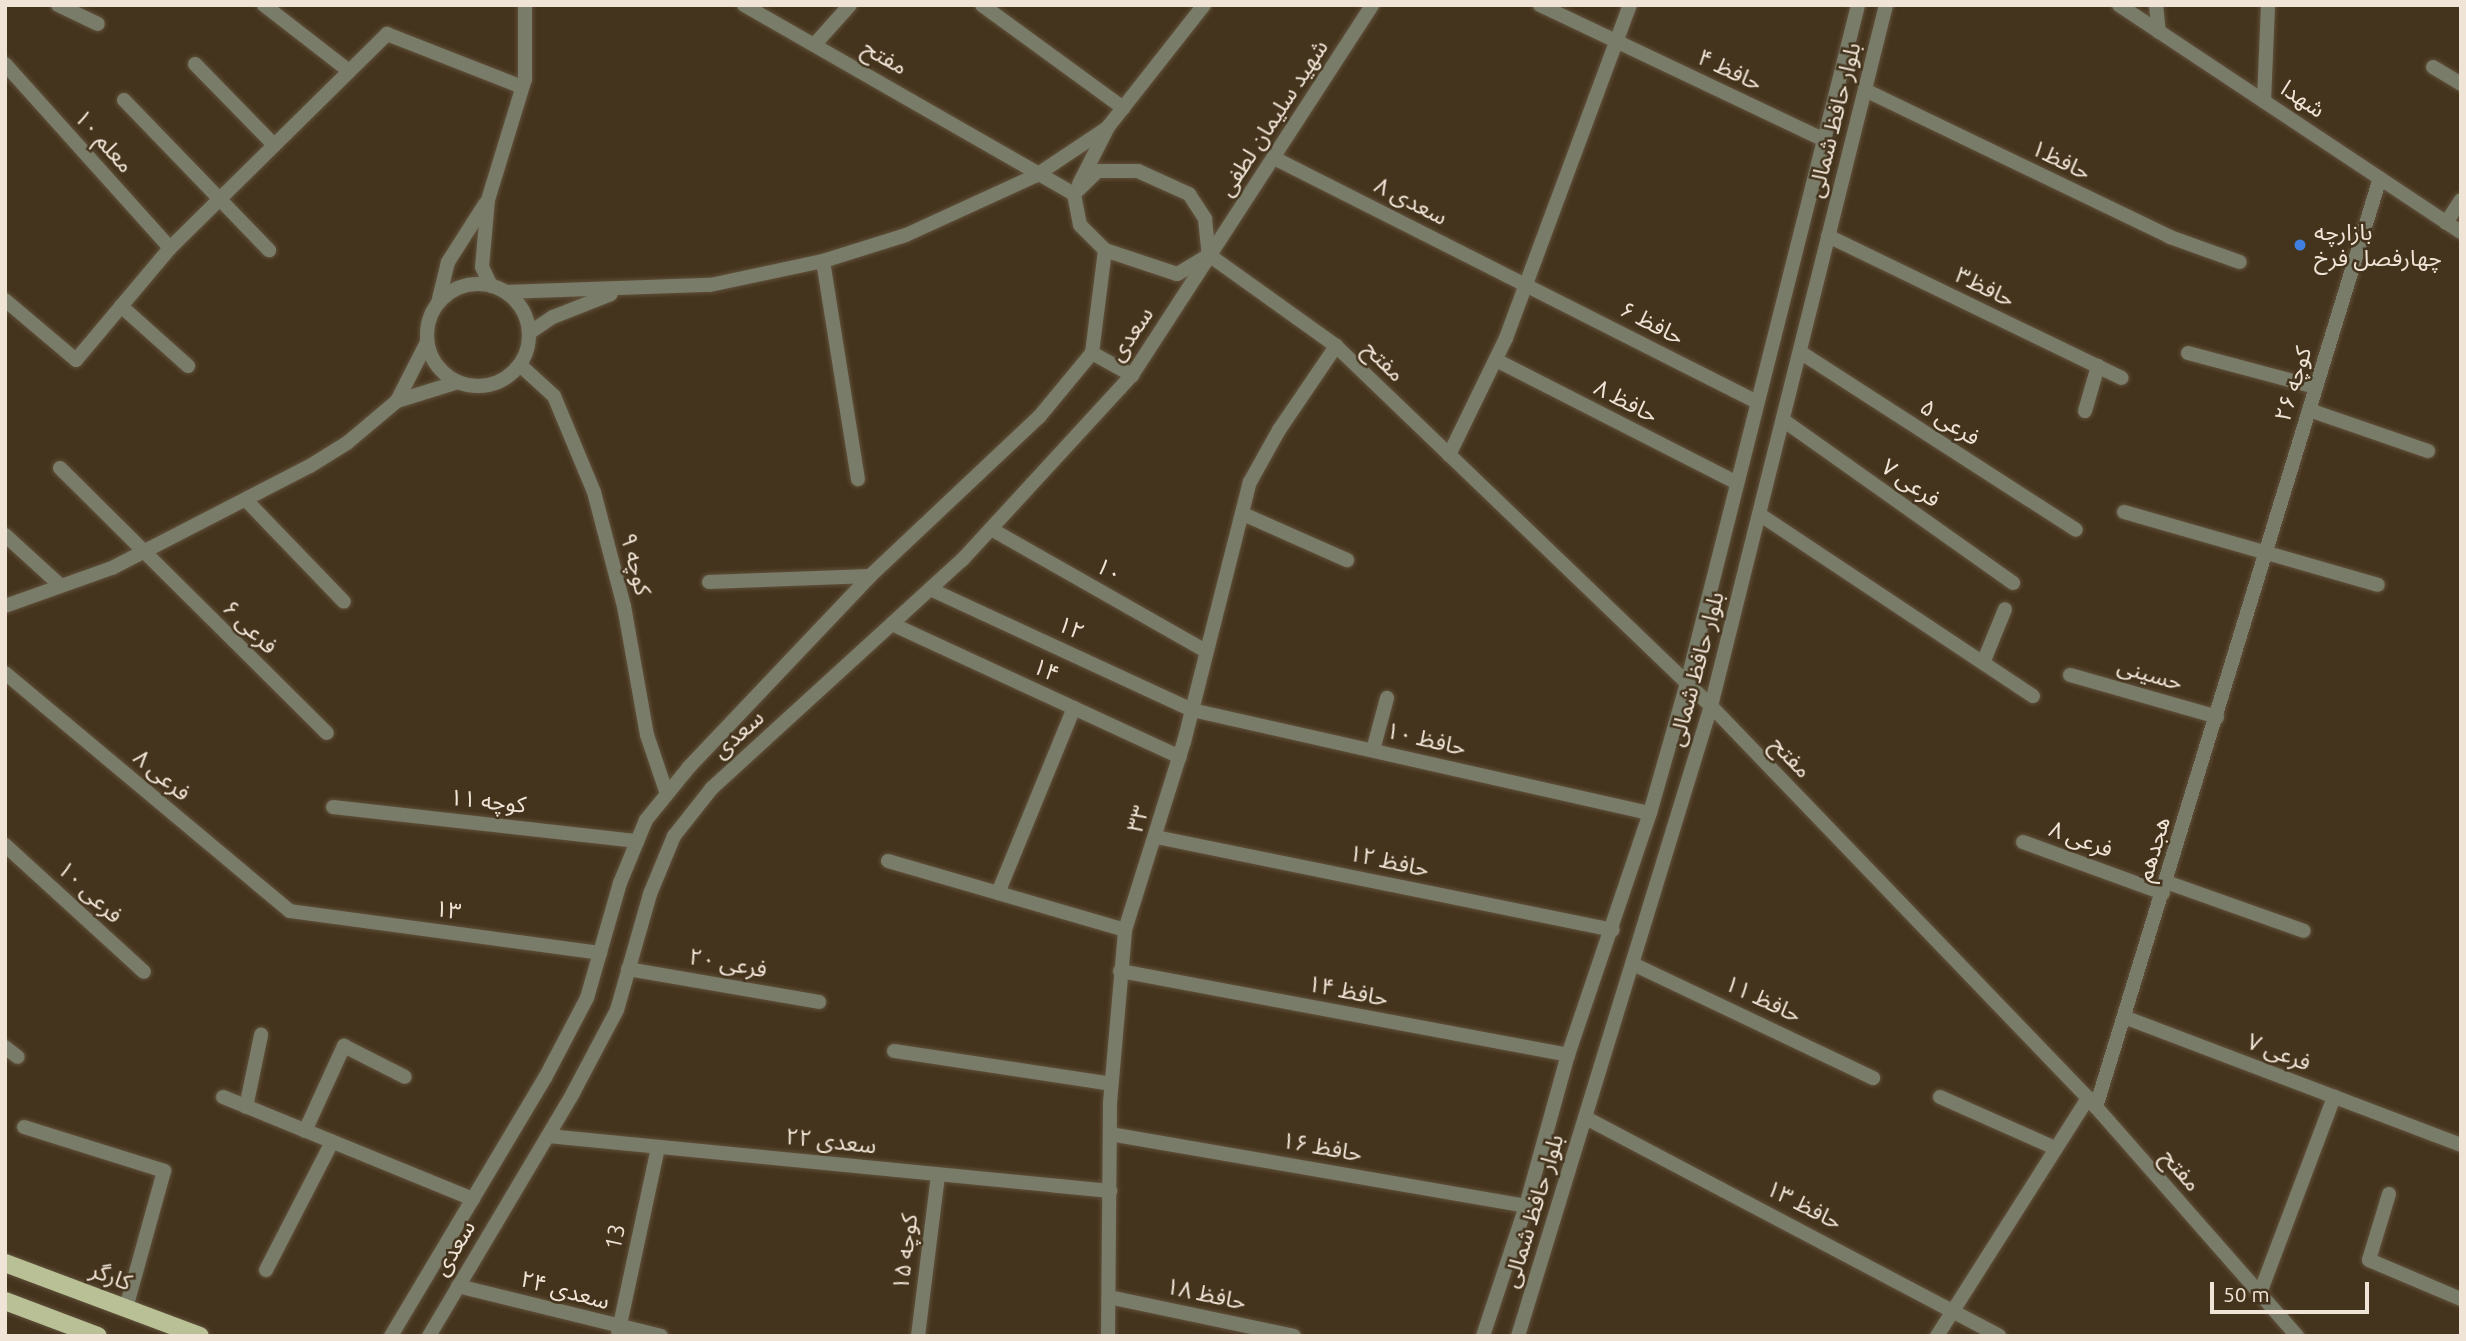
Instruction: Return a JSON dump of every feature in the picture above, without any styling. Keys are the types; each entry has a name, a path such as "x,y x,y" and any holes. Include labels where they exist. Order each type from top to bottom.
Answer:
{"main road":[{"name":"کارگر","path":"5,1263 200,1336"},
{"path":"5,1301 98,1336"}],"street":[{"path":"58,5 98,24"},
{"path":"264,5 349,71"},
{"path":"491,286 482,267 488,200 522,87 525,5"},
{"name":"مفتح","path":"744,5 815,44 1035,176 1074,194"},
{"path":"815,44 850,5"},
{"path":"982,5 1123,108"},
{"path":"1074,194 1098,171 1138,171 1189,194 1205,219 1209,255 1177,274 1105,250 1080,225 1074,194 1108,127 1205,5"},
{"name":"شهید سلیمان لطفی","path":"1209,255 1276,159 1372,5"},
{"name":"حافظ ۴","path":"1540,5 1824,140"},
{"path":"1449,455 1496,360 1527,284 1630,5"},
{"name":"بلوار حافظ شمالی","path":"1483,1336 1526,1206 1568,1055 1613,930 1650,813 1687,683 1735,482 1858,5"},
{"name":"بلوار حافظ شمالی","path":"1518,1336 1587,1118 1711,706 1886,5"},
{"name":"شهدا","path":"2119,5 2461,232"},
{"path":"2156,5 2159,32"},
{"path":"2264,101 2268,5"},
{"path":"5,300 76,360 170,248 387,34 522,87"},
{"name":"معلم ۱۰","path":"5,64 170,248"},
{"path":"195,64 274,145"},
{"path":"2433,67 2461,84"},
{"name":"حافظ۱","path":"1865,90 2170,237 2240,262"},
{"path":"124,100 269,250"},
{"path":"505,292 710,285 823,261 906,235 1035,176 1108,127"},
{"name":"سعدی ۸","path":"1276,159 1527,284"},
{"name":"کوچه ۲۶","path":"2252,603 2380,178"},
{"path":"397,401 427,342 431,315 439,303 448,262 488,200"},
{"path":"2446,223 2461,200"},
{"name":"حافظ۳","path":"1828,236 2122,378"},
{"name":"سعدی","path":"391,1336 403,1329 473,1199 575,1021 646,820 667,794 870,576 1039,417 1092,353 1105,250"},
{"name":"مفتح","path":"1209,255 1336,346 1711,706 2092,1103 2297,1336"},
{"name":"سعدی","path":"428,1335 548,1136 617,1010 650,894 674,836 712,788 991,530 1132,375 1209,255"},
{"path":"823,261 858,479"},
{"name":"حافظ ۶","path":"1527,284 1757,402"},
{"path":"5,606 141,553 246,499 347,443 397,401 458,382 491,384 520,365 529,332 522,310 505,292 491,286 462,287 439,303"},
{"path":"529,332 553,317 618,290"},
{"path":"121,306 188,366"},
{"path":"427,342 443,372 458,382"},
{"name":"۳۳","path":"1108,1336 1111,1084 1125,930 1180,757 1204,650 1250,482 1279,430 1336,346"},
{"name":"فرعی ۵","path":"1800,352 2076,530"},
{"path":"1092,353 1132,375"},
{"path":"2188,353 2316,387"},
{"name":"حافظ ۸","path":"1496,360 1735,482"},
{"name":"کوچه ۹","path":"520,365 554,396 594,492 624,606 647,735 667,794"},
{"path":"2085,411 2098,366"},
{"path":"2309,410 2428,451"},
{"name":"فرعی ۷","path":"1783,420 2012,583"},
{"name":"فرعی ۶","path":"60,468 141,553 327,733"},
{"path":"246,499 345,602"},
{"path":"2124,512 2378,586"},
{"path":"1243,514 1347,561"},
{"path":"1759,514 2033,696"},
{"name":"۱۰","path":"991,530 1204,650"},
{"path":"5,535 60,585"},
{"path":"709,582 870,576"},
{"name":"۱۲","path":"930,589 1192,709"},
{"name":"هجدهم","path":"1937,1336 1952,1308 2055,1148 2092,1103 2124,1017 2252,603"},
{"path":"1983,663 2005,610"},
{"name":"۱۴","path":"892,624 1180,757"},
{"name":"فرعی ۸","path":"5,673 290,911"},
{"name":"حسینی","path":"2070,675 2217,717"},
{"path":"1373,750 1387,698"},
{"path":"998,893 1074,708"},
{"name":"حافظ ۱۰","path":"1192,709 1650,813"},
{"name":"کوچه ۱۱","path":"333,807 637,841"},
{"name":"حافظ ۱۲","path":"1156,837 1613,930"},
{"name":"فرعی ۸","path":"2022,842 2164,887"},
{"name":"فرعی ۱۰","path":"5,845 144,972"},
{"path":"888,861 1125,930"},
{"path":"2164,887 2304,931"},
{"name":"۱۳","path":"290,911 600,953"},
{"name":"حافظ ۱۱","path":"1633,964 1873,1078"},
{"name":"فرعی ۲۰","path":"628,969 819,1002"},
{"name":"حافظ ۱۴","path":"1120,971 1568,1055"},
{"name":"فرعی ۷","path":"2124,1017 2334,1097 2460,1141"},
{"path":"246,1107 261,1035"},
{"path":"305,1131 345,1046 405,1077"},
{"path":"5,1047 18,1057"},
{"path":"894,1051 1111,1084"},
{"path":"223,1097 473,1199"},
{"path":"1940,1097 2055,1148"},
{"path":"2260,1293 2334,1097"},
{"name":"حافظ ۱۳","path":"1587,1118 1952,1308 1999,1336"},
{"path":"24,1127 164,1171 126,1308"},
{"name":"حافظ ۱۶","path":"1110,1134 1526,1206"},
{"name":"سعدی ۲۲","path":"548,1136 1110,1191"},
{"path":"266,1270 332,1142"},
{"name":"13","path":"618,1332 658,1147"},
{"name":"کوچه ۱۵","path":"918,1336 938,1175"},
{"path":"2389,1194 2369,1260 2461,1299"},
{"name":"سعدی ۲۴","path":"458,1286 618,1332 661,1336"},
{"name":"حافظ ۱۸","path":"1109,1297 1294,1336"}],"place":[{"name":"بازارچه چهارفصل فرخ","path":"2300,245"}]}
